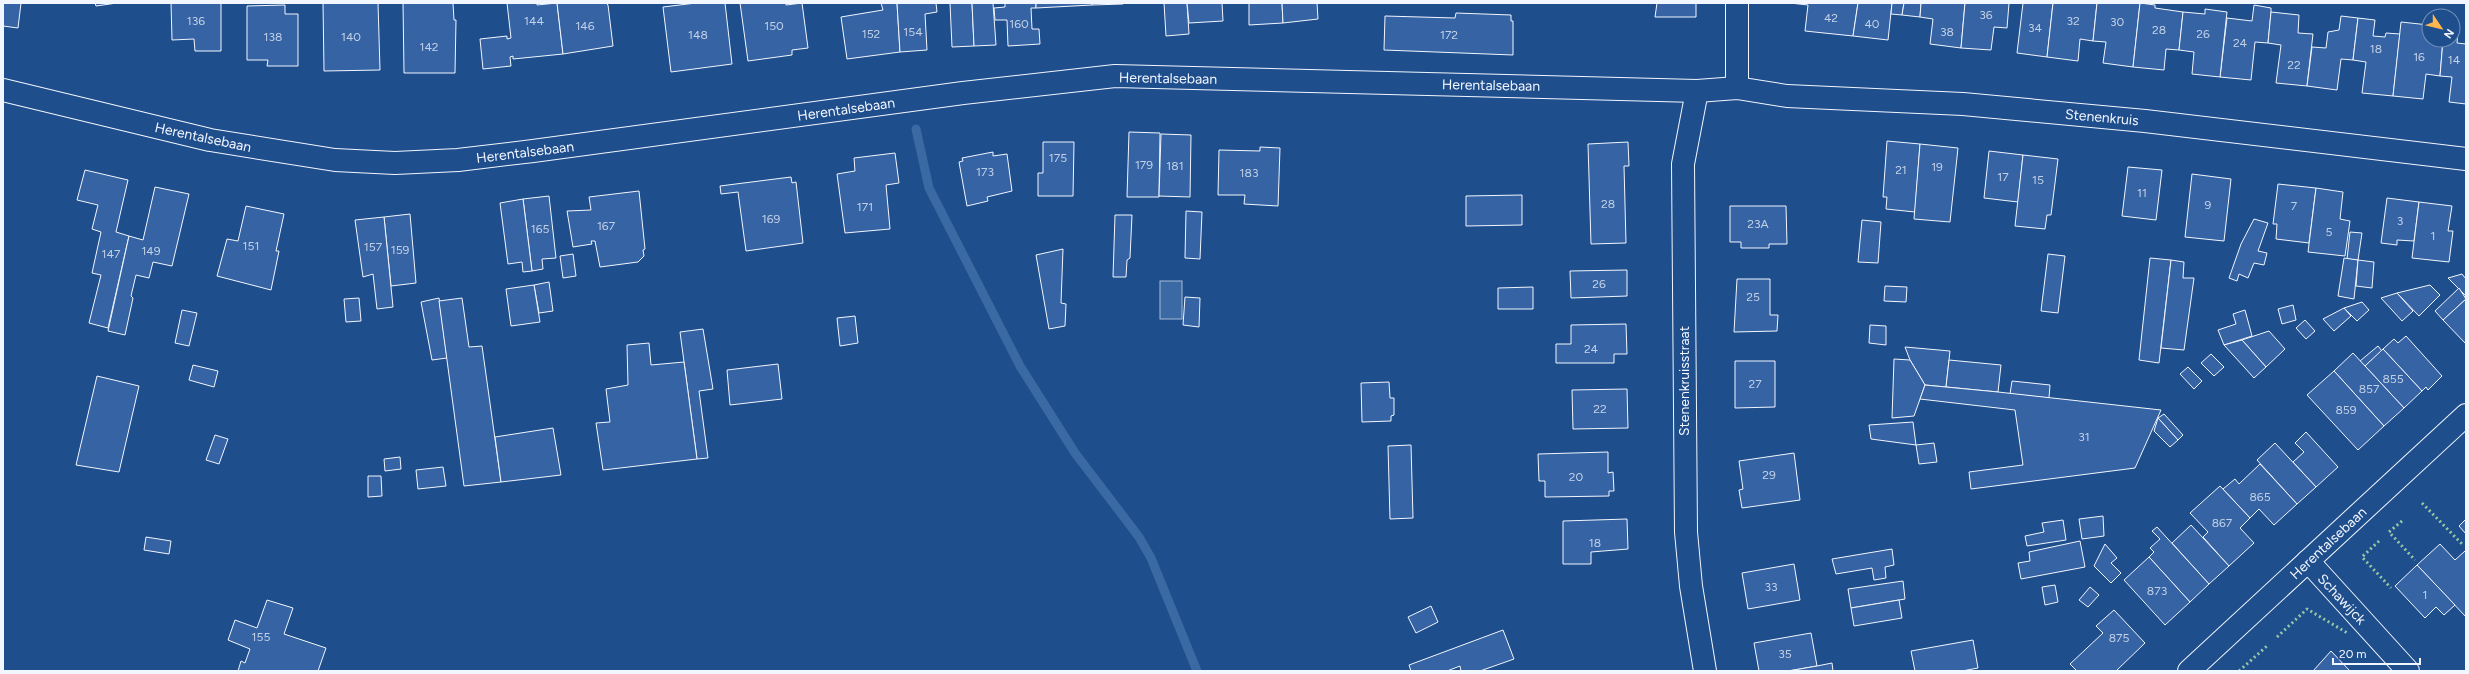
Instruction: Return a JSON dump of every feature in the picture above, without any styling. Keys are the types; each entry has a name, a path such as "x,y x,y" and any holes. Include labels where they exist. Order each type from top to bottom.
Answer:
{"street":[{"path":"1737,3 1737,88"},
{"name":"Herentalsebaan","path":"3,90 210,140 335,160 395,163 458,160 963,93 1115,76 1697,91"},
{"name":"Stenenkruis","path":"1697,91 1737,88 1787,96 1963,104 2137,120 2466,159"},
{"name":"Stenenkruisstraat","path":"1697,91 1683,164 1686,532 1691,586 1705,671"},
{"name":"Herentalsebaan","path":"2189,671 2466,415"},
{"name":"Schawijck","path":"2308,561 2408,671"}],"water":[{"path":"1160,281 1182,281 1182,319 1160,319"}],"building":[{"path":"3,3 21,3 18,28 3,26"},
{"path":"95,3 117,3 96,6"},
{"path":"171,3 221,3 221,51 195,51 194,39 172,40"},
{"path":"323,3 378,3 380,70 324,71"},
{"path":"403,3 453,3 454,20 456,20 455,73 404,73"},
{"path":"507,3 537,3 537,5 557,3 563,54 513,59 513,56 510,57 511,66 483,69 480,39 507,36 507,39 511,38"},
{"path":"557,3 606,3 608,5 613,46 563,54"},
{"path":"696,3 725,3 732,64 671,72 663,7"},
{"path":"740,3 786,3 786,5 802,3 808,48 792,50 792,55 748,61"},
{"path":"881,3 897,3 900,52 847,59 841,17 883,10"},
{"path":"897,3 936,3 937,12 925,14 927,50 900,52"},
{"path":"950,3 972,3 974,46 952,47"},
{"path":"972,3 993,3 996,45 974,46"},
{"path":"1005,3 1036,3 1036,8 1031,8 1032,29 1039,29 1040,44 1008,46 1007,20 995,20 994,8 1005,7"},
{"path":"1036,3 1092,3 1092,5 1036,8"},
{"path":"1092,3 1123,3 1123,4 1092,5"},
{"path":"1164,3 1187,3 1189,34 1166,36"},
{"path":"1187,3 1222,3 1223,21 1189,23"},
{"path":"1249,3 1282,3 1283,23 1249,25"},
{"path":"1282,3 1317,3 1318,19 1283,23"},
{"path":"1657,3 1696,3 1696,17 1655,17"},
{"path":"1790,3 1858,3 1853,36 1805,31 1808,5"},
{"path":"1858,3 1892,3 1888,40 1853,36"},
{"path":"1892,3 1904,3 1902,15 1891,14"},
{"path":"1904,3 1921,3 1920,17 1902,15"},
{"path":"1921,3 1965,3 1961,48 1930,44 1933,19 1920,17"},
{"path":"1965,3 2009,3 2007,28 1994,27 1991,50 1961,48"},
{"path":"2023,3 2053,3 2047,57 2017,53"},
{"path":"2053,3 2097,3 2093,41 2080,39 2078,61 2047,57"},
{"path":"2097,3 2140,3 2133,67 2103,63 2106,42 2093,41"},
{"path":"2140,3 2155,5 2155,8 2183,12 2179,50 2166,49 2164,70 2133,67"},
{"path":"285,5 285,14 298,14 298,66 267,66 268,60 247,60 247,6"},
{"path":"2254,5 2271,8 2271,12 2268,43 2255,42 2251,80 2220,77 2227,18 2252,21"},
{"path":"2205,9 2227,12 2220,77 2192,74 2194,52 2179,50 2183,12 2205,14"},
{"path":"2271,12 2299,15 2298,33 2313,34 2307,86 2276,83 2281,45 2268,43"},
{"path":"1456,13 1511,15 1511,21 1513,21 1513,55 1384,50 1385,16 1455,18"},
{"path":"2341,16 2358,18 2353,60 2341,59 2337,90 2307,86 2312,47 2326,48 2328,32 2339,30"},
{"path":"2358,18 2375,20 2373,36 2385,37 2386,33 2400,34 2393,96 2362,93 2366,62 2353,60"},
{"path":"2401,22 2421,24 2421,48 2442,48 2440,76 2426,74 2423,99 2393,96"},
{"path":"2461,43 2466,44 2466,104 2449,102 2452,77 2440,76 2442,48 2461,48"},
{"path":"1129,132 1160,133 1159,197 1127,197"},
{"path":"1161,134 1191,135 1190,197 1159,196"},
{"path":"1887,141 1920,144 1915,212 1886,209 1887,197 1883,197"},
{"path":"1043,142 1074,142 1073,196 1038,196 1038,173 1043,173"},
{"path":"1628,142 1629,166 1624,166 1626,243 1591,244 1588,144"},
{"path":"1920,144 1958,148 1950,222 1914,219"},
{"path":"1260,147 1280,148 1278,206 1244,204 1245,195 1218,195 1219,150 1260,151"},
{"path":"1989,151 2023,155 2018,202 1984,198"},
{"path":"993,152 993,156 1007,154 1012,191 987,197 988,201 967,206 959,162 963,161 962,158"},
{"path":"895,153 899,183 886,185 890,229 845,233 837,174 855,171 854,158"},
{"path":"2023,155 2058,159 2051,215 2047,215 2045,229 2015,226"},
{"path":"2128,167 2162,170 2156,220 2122,216"},
{"path":"85,170 128,180 116,232 129,236 108,328 89,323 101,275 92,273 101,232 92,229 98,205 77,200"},
{"path":"2192,174 2231,179 2224,241 2185,237"},
{"path":"791,177 792,183 796,182 803,243 746,251 738,192 721,194 720,186"},
{"path":"2278,184 2316,188 2309,243 2276,239 2277,224 2273,224"},
{"path":"155,187 189,194 172,266 153,262 149,278 136,275 125,335 108,331 129,236 143,240"},
{"path":"2316,188 2343,192 2340,219 2350,221 2345,256 2308,252"},
{"path":"639,191 645,249 643,250 644,256 638,262 600,267 595,241 591,241 592,244 573,247 567,211 591,210 589,197"},
{"path":"1522,195 1522,225 1466,226 1466,196"},
{"path":"549,196 556,258 542,259 543,269 532,271 523,199"},
{"path":"2387,198 2419,202 2414,241 2397,240 2397,245 2381,243"},
{"path":"523,199 532,271 523,272 522,262 508,264 500,203"},
{"path":"2419,202 2452,206 2448,231 2453,231 2449,262 2412,258"},
{"path":"246,206 284,214 276,251 279,251 271,290 217,276 227,239 238,241"},
{"path":"1730,206 1786,206 1787,244 1769,244 1769,248 1741,248 1741,242 1730,242"},
{"path":"1186,211 1202,212 1200,259 1185,258"},
{"path":"410,214 416,283 391,286 384,217"},
{"path":"1115,215 1132,215 1130,258 1127,260 1126,277 1113,277"},
{"path":"384,217 393,307 377,309 373,274 363,277 355,220"},
{"path":"2254,219 2268,223 2258,251 2267,253 2264,265 2254,263 2248,278 2239,274 2237,281 2229,278 2241,244"},
{"path":"1862,220 1881,222 1878,263 1858,262"},
{"path":"2350,232 2362,233 2358,260 2347,259"},
{"path":"1063,249 1061,303 1066,304 1065,326 1049,329 1036,255"},
{"path":"573,254 576,276 563,278 560,256"},
{"path":"2048,254 2065,256 2058,313 2041,311"},
{"path":"2150,258 2171,260 2159,363 2139,360"},
{"path":"2344,258 2358,260 2354,299 2338,296"},
{"path":"2171,260 2184,262 2183,278 2194,278 2184,350 2161,348"},
{"path":"2358,260 2374,262 2372,288 2356,286"},
{"path":"1627,270 1627,296 1571,298 1570,271"},
{"path":"2462,274 2466,279 2466,296 2448,278"},
{"path":"1737,279 1770,279 1770,315 1778,315 1777,331 1734,332"},
{"path":"549,282 553,311 539,313 534,285"},
{"path":"534,285 540,322 511,326 506,289"},
{"path":"2430,285 2440,295 2419,316 2397,293"},
{"path":"1885,286 1907,287 1906,302 1884,301"},
{"path":"1533,287 1533,309 1498,309 1498,288"},
{"path":"2459,288 2466,299 2443,320 2435,311"},
{"path":"2397,293 2413,311 2402,321 2381,298"},
{"path":"1185,297 1200,298 1199,327 1183,325"},
{"path":"359,298 361,321 346,322 344,299"},
{"path":"439,298 447,358 432,360 421,302"},
{"path":"462,298 469,347 482,346 501,482 464,486 439,301"},
{"path":"2466,299 2466,344 2443,320"},
{"path":"2362,302 2369,310 2357,321 2344,308"},
{"path":"2293,305 2296,320 2282,324 2278,309"},
{"path":"2344,308 2351,316 2334,331 2323,319"},
{"path":"182,310 197,313 189,346 175,343"},
{"path":"2245,310 2252,336 2224,345 2218,330 2236,324 2233,314"},
{"path":"855,316 858,343 840,346 837,318"},
{"path":"2305,320 2315,331 2306,339 2296,328"},
{"path":"1626,324 1627,354 1614,354 1614,363 1556,363 1556,344 1571,344 1571,325"},
{"path":"1870,325 1886,326 1886,345 1869,343"},
{"path":"703,329 713,389 699,391 708,458 697,459 680,332"},
{"path":"2269,331 2285,349 2266,367 2242,340"},
{"path":"2406,336 2442,376 2428,390 2426,387 2422,391 2383,349 2394,339 2398,343"},
{"path":"2242,340 2266,367 2254,378 2224,345"},
{"path":"649,343 651,365 684,362 697,459 603,470 596,423 610,422 606,389 628,385 627,345"},
{"path":"2378,346 2382,351 2365,366 2360,361"},
{"path":"1905,347 1950,351 1946,387 1925,385 1910,360"},
{"path":"2383,349 2422,391 2404,408 2365,366"},
{"path":"2353,353 2404,408 2384,426 2334,371"},
{"path":"2211,354 2224,367 2214,376 2201,363"},
{"path":"1894,359 1910,360 1925,385 1914,416 1892,418"},
{"path":"1949,360 2001,365 1998,392 1946,387"},
{"path":"1735,361 1775,361 1775,407 1735,408"},
{"path":"778,364 782,399 730,405 727,370"},
{"path":"193,365 218,371 214,387 189,380"},
{"path":"2188,367 2202,381 2194,389 2180,374"},
{"path":"2334,371 2384,426 2358,450 2307,395"},
{"path":"97,376 139,386 119,472 76,465"},
{"path":"2012,381 2050,385 2049,398 2010,394"},
{"path":"1389,382 1390,398 1394,398 1394,415 1391,416 1391,421 1362,422 1361,383"},
{"path":"1925,385 2161,410 2135,468 1971,489 1969,472 2023,465 2015,410 1920,399"},
{"path":"1627,389 1628,428 1573,429 1572,390"},
{"path":"2164,414 2183,435 2178,440 2158,418"},
{"path":"2158,418 2178,440 2170,447 2154,431"},
{"path":"1913,422 1916,445 1871,439 1869,425"},
{"path":"553,428 561,475 501,482 495,437"},
{"path":"2306,432 2338,467 2316,487 2293,462 2304,452 2295,443"},
{"path":"215,435 228,439 219,464 206,460"},
{"path":"1934,443 1937,462 1919,464 1916,445"},
{"path":"2275,443 2316,487 2297,504 2257,460"},
{"path":"1411,445 1413,518 1390,519 1388,446"},
{"path":"1608,452 1608,473 1613,472 1614,491 1609,491 1609,496 1545,497 1545,481 1539,481 1538,454"},
{"path":"1794,453 1800,500 1742,508 1739,490 1743,489 1739,461"},
{"path":"400,457 401,469 385,471 384,459"},
{"path":"2260,464 2297,504 2274,525 2259,509 2250,518 2223,489 2235,479 2239,484"},
{"path":"443,467 446,486 418,489 416,470"},
{"path":"368,476 381,476 382,496 368,497"},
{"path":"2220,486 2250,518 2240,528 2254,543 2229,566 2203,537 2208,532 2190,513"},
{"path":"2103,516 2104,536 2082,539 2079,519"},
{"path":"1627,519 1628,549 1591,552 1591,564 1563,564 1563,521"},
{"path":"2466,519 2466,534 2459,526"},
{"path":"2063,520 2066,540 2027,546 2025,536 2044,532 2042,523"},
{"path":"2191,525 2229,566 2209,584 2172,543"},
{"path":"2157,527 2209,584 2190,602 2149,557 2154,552 2150,548 2160,539 2152,531"},
{"path":"146,537 171,541 169,554 144,550"},
{"path":"2080,541 2085,567 2021,579 2018,563 2030,561 2029,552"},
{"path":"2105,544 2117,558 2111,563 2121,573 2111,583 2094,566"},
{"path":"2440,544 2455,560 2465,551 2466,553 2466,617 2417,565"},
{"path":"1892,549 1894,565 1885,567 1886,578 1874,580 1872,568 1836,574 1832,559"},
{"path":"2149,557 2190,602 2165,625 2124,580"},
{"path":"1794,564 1800,600 1748,609 1742,573"},
{"path":"2417,565 2455,605 2444,615 2436,607 2425,618 2395,586"},
{"path":"1903,581 1905,599 1851,608 1848,589"},
{"path":"2055,585 2058,602 2045,605 2042,587"},
{"path":"2090,587 2099,595 2088,607 2079,600"},
{"path":"267,600 293,608 284,634 326,648 318,671 238,671 241,661 245,663 250,649 228,640 235,620 257,628"},
{"path":"1899,600 1902,618 1854,626 1851,608"},
{"path":"1431,606 1438,622 1416,633 1408,617"},
{"path":"2114,610 2145,643 2116,671 2077,671 2070,664 2103,633 2096,626"},
{"path":"1503,630 1514,659 1480,671 1461,671 1460,666 1447,671 1411,671 1409,665"},
{"path":"1811,633 1817,666 1788,671 1759,671 1754,643"},
{"path":"1973,640 1978,668 1962,671 1915,671 1911,651"},
{"path":"2331,651 2350,671 2313,671"},
{"path":"1832,663 1833,671 1788,671 1817,666"}],"waterway":[{"path":"916,129 929,188 1020,366 1075,453 1139,537 1151,558 1197,671"}],"hedge":[{"path":"2422,503 2462,544"},
{"path":"2402,521 2389,532 2415,560"},
{"path":"2379,541 2362,557 2391,588"},
{"path":"2277,637 2307,609 2349,634"},
{"path":"2239,671 2267,646"}]}
